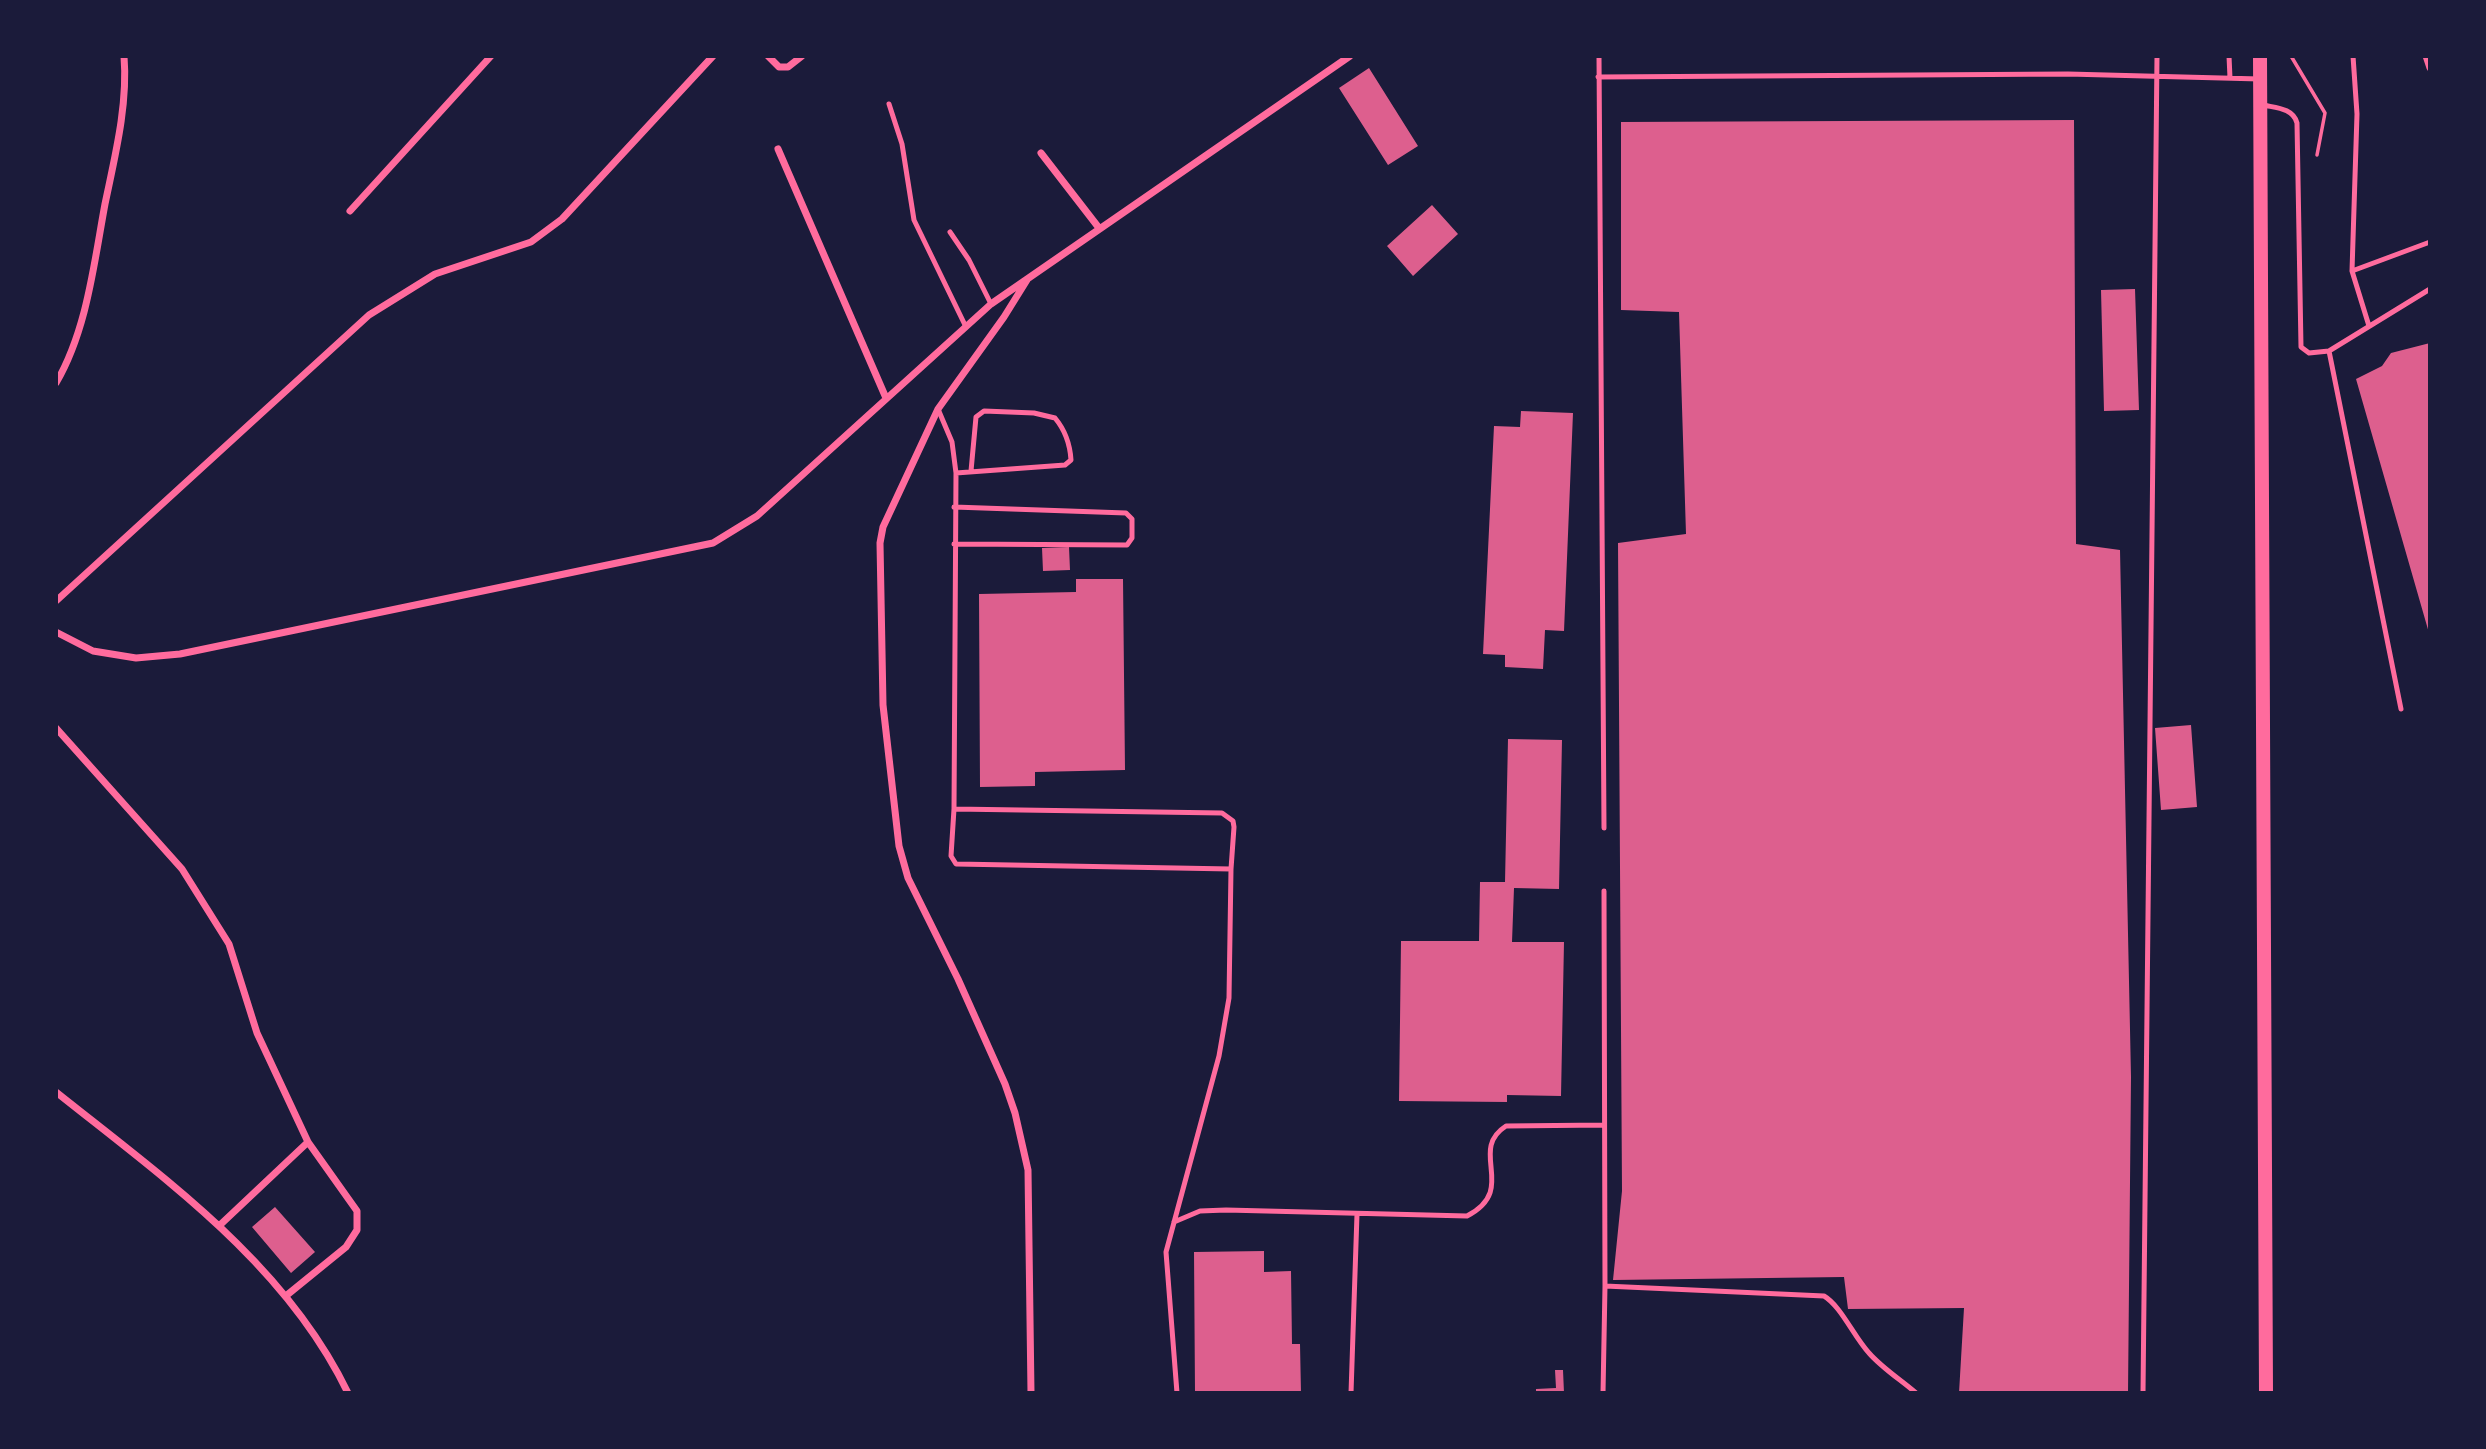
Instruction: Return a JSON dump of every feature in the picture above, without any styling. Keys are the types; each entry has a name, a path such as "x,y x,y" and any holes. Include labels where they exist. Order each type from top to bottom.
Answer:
{"main road":[{"path":"2260,56 2266,1393"}],"street":[{"path":"56,383 64,370 86,305 122,119 124,56"},
{"path":"350,211 491,56"},
{"path":"56,601 369,315 435,274 531,242 562,219 713,56"},
{"path":"768,56 779,67 788,66 802,56"},
{"path":"56,632 93,651 136,658 180,654 713,543 757,516 991,304 1350,56"},
{"path":"2426,56 2430,68"},
{"path":"778,149 886,398"},
{"path":"1041,153 1099,228"},
{"path":"1029,277 938,410 881,535 883,705 899,846 908,878 958,979 1005,1084 1015,1113 1028,1170 1031,1393"},
{"path":"56,728 183,870 229,944 257,1033 308,1142 357,1211 358,1230 346,1247 287,1295"},
{"path":"56,1092 220,1225 287,1295 339,1374 348,1393"},
{"path":"220,1225 308,1142"}],"lane":[{"path":"1599,56 1604,828"},
{"path":"2143,1393 2157,56"},
{"path":"2230,56 2230,78"},
{"path":"2353,56 2357,114 2351,271 2370,326"},
{"path":"1598,77 2068,74 2260,79"},
{"path":"889,104 902,144 914,220 965,325"},
{"path":"2260,104 2289,111 2296,118 2301,347 2309,353 2329,351 2430,289"},
{"path":"950,232 970,260 991,304"},
{"path":"2351,271 2430,242"},
{"path":"2329,351 2401,709"},
{"path":"938,410 951,442 956,473 954,809 951,856 960,866 1231,869"},
{"path":"956,473 1065,465 1070,460 1070,446 1055,418 1034,413 984,411 976,417 971,471"},
{"path":"954,507 1126,513 1132,519 1132,538 1127,545 954,544"},
{"path":"954,809 1222,813 1233,821 1229,998 1219,1056 1166,1252 1177,1393"},
{"path":"1603,1393 1604,891"},
{"path":"1174,1222 1200,1211 1226,1210 1467,1216 1486,1202 1493,1189 1490,1145 1495,1133 1506,1126 1604,1125"},
{"path":"1351,1393 1357,1214"},
{"path":"1605,1286 1824,1296 1838,1307 1845,1322 1872,1356 1916,1393"}],"path":[{"path":"2291,56 2325,113 2317,155"}],"building":[{"path":"1369,68 1418,146 1388,165 1339,88"},
{"path":"2074,120 2076,544 2120,550 2131,1077 2128,1393 1959,1393 1964,1308 1848,1309 1844,1277 1613,1280 1622,1191 1618,543 1686,534 1679,312 1621,310 1621,122"},
{"path":"1432,205 1458,234 1413,276 1387,246"},
{"path":"2135,289 2139,410 2104,411 2101,290"},
{"path":"2430,343 2429,633 2356,379 2382,366 2391,353"},
{"path":"1521,411 1573,413 1564,631 1545,630 1543,669 1505,667 1505,655 1483,654 1494,426 1520,427"},
{"path":"1069,547 1070,570 1043,571 1042,548"},
{"path":"1076,579 1123,579 1125,770 1035,772 1035,786 980,787 979,594 1076,592"},
{"path":"2191,725 2197,807 2161,810 2155,728"},
{"path":"1508,739 1562,740 1559,889 1514,888 1512,942 1564,942 1561,1096 1507,1095 1507,1102 1399,1101 1401,941 1479,941 1480,882 1505,882"},
{"path":"275,1207 315,1252 291,1273 252,1227"},
{"path":"1264,1251 1264,1272 1291,1271 1292,1344 1300,1344 1301,1393 1195,1393 1194,1252"},
{"path":"1555,1370 1563,1370 1564,1393 1536,1393 1536,1389 1556,1388"}]}
